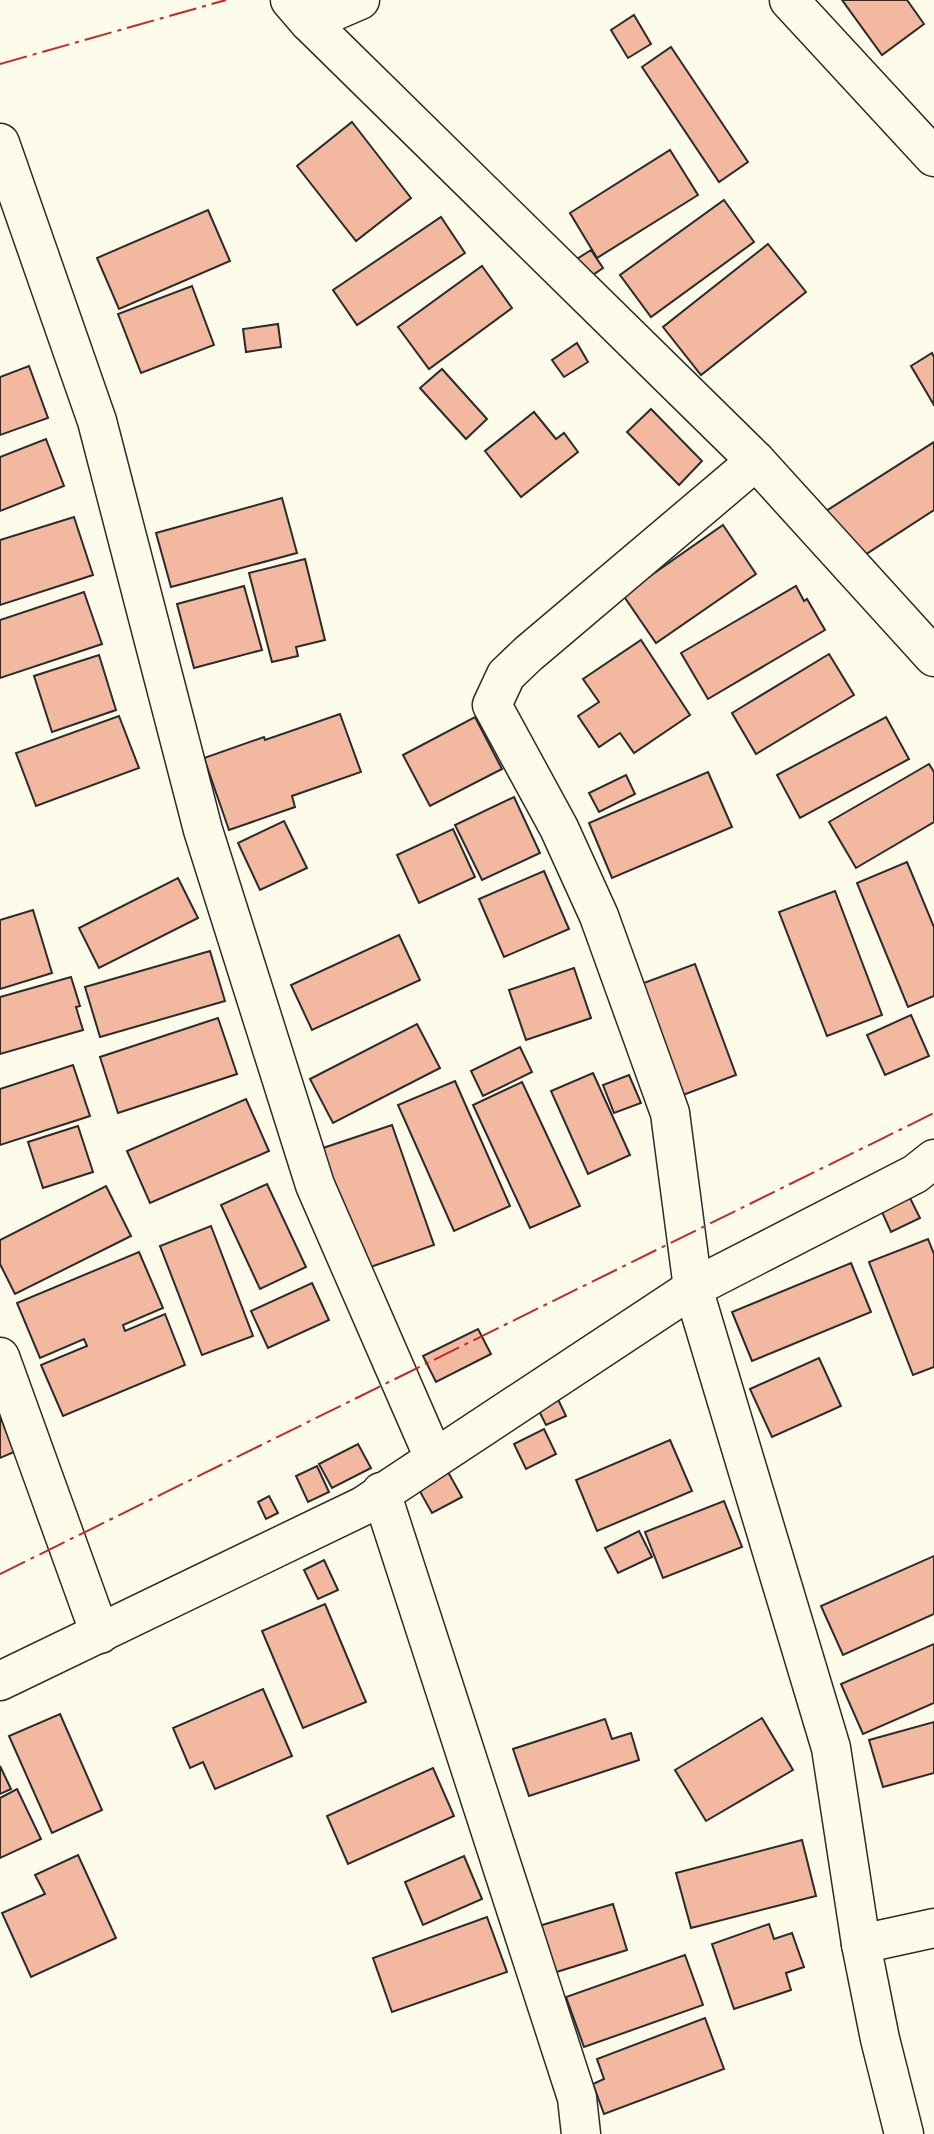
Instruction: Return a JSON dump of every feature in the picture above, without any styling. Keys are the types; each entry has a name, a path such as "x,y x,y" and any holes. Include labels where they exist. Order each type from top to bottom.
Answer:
{"street":[{"path":"300,11 360,0"},
{"path":"789,0 934,157"},
{"path":"300,11 756,461 934,657"},
{"path":"0,143 97,421 203,830 315,1185 434,1458"},
{"path":"756,461 528,654 506,675 492,705 559,828 599,916 670,1113 693,1288 831,1748 861,1944 880,2039 904,2134"},
{"path":"0,1681 363,1506 693,1288 915,1174 934,1159"},
{"path":"0,1357 100,1634"},
{"path":"381,1492 577,2098 581,2134"},
{"path":"861,1944 934,1928"}],"building":[{"path":"842,0 907,0 924,24 882,55"},
{"path":"634,15 651,44 628,58 611,30"},
{"path":"671,47 748,162 719,182 642,67"},
{"path":"352,122 411,198 356,241 297,166"},
{"path":"670,150 698,195 597,258 570,213"},
{"path":"724,200 754,242 651,317 620,275"},
{"path":"208,210 230,261 119,309 97,258"},
{"path":"441,217 465,253 357,325 333,290"},
{"path":"768,244 806,292 701,375 663,327"},
{"path":"591,250 603,268 584,281 572,262"},
{"path":"482,266 512,308 429,369 398,327"},
{"path":"192,286 214,345 141,373 118,314"},
{"path":"278,324 281,347 246,352 243,329"},
{"path":"577,343 588,362 564,377 552,360"},
{"path":"932,353 934,357 934,405 911,366"},
{"path":"29,366 48,418 0,435 0,377"},
{"path":"442,369 487,419 466,439 420,388"},
{"path":"651,409 702,461 679,485 627,432"},
{"path":"534,412 556,439 564,433 578,452 521,497 485,451"},
{"path":"46,439 64,486 0,511 0,457"},
{"path":"934,442 934,510 857,560 826,511"},
{"path":"282,498 297,553 171,587 156,533"},
{"path":"74,517 93,575 0,605 0,540"},
{"path":"723,525 756,574 656,643 623,595"},
{"path":"305,559 325,640 296,647 298,656 272,662 249,573"},
{"path":"244,586 262,650 194,668 177,604"},
{"path":"796,586 825,630 708,699 681,653"},
{"path":"84,592 102,644 0,678 0,620"},
{"path":"641,640 690,715 634,753 620,733 599,747 578,716 599,702 583,679"},
{"path":"829,654 854,695 756,754 732,713"},
{"path":"99,655 116,710 52,732 34,676"},
{"path":"340,714 361,772 292,796 295,807 229,830 204,758"},
{"path":"119,716 139,768 36,806 16,753"},
{"path":"475,717 502,769 430,806 403,755"},
{"path":"886,717 909,759 800,818 777,775"},
{"path":"929,764 934,772 934,822 856,868 829,822"},
{"path":"708,772 732,827 612,878 589,823"},
{"path":"626,775 635,794 599,812 589,793"},
{"path":"514,797 540,853 482,880 455,825"},
{"path":"284,821 307,868 260,890 238,843"},
{"path":"453,829 475,877 419,903 397,855"},
{"path":"907,862 934,927 934,996 908,1007 857,883"},
{"path":"544,871 569,929 504,957 479,899"},
{"path":"178,878 198,918 99,968 79,928"},
{"path":"835,891 882,1015 827,1036 779,912"},
{"path":"33,910 52,973 0,989 0,920"},
{"path":"399,935 420,980 312,1030 291,985"},
{"path":"210,951 225,1001 100,1037 85,987"},
{"path":"695,964 736,1075 683,1095 641,984"},
{"path":"574,968 591,1018 526,1040 509,990"},
{"path":"71,977 83,1030 0,1054 0,997"},
{"path":"911,1015 929,1056 885,1075 867,1035"},
{"path":"218,1018 237,1074 118,1113 100,1057"},
{"path":"417,1024 440,1068 333,1123 310,1079"},
{"path":"520,1047 532,1072 483,1096 471,1071"},
{"path":"73,1065 90,1116 0,1145 0,1089"},
{"path":"593,1073 630,1155 588,1174 551,1091"},
{"path":"629,1075 641,1103 614,1113 603,1085"},
{"path":"455,1081 510,1206 454,1231 398,1105"},
{"path":"522,1082 580,1206 530,1228 473,1105"},
{"path":"246,1099 269,1151 150,1203 127,1151"},
{"path":"392,1125 434,1245 362,1270 320,1149"},
{"path":"78,1126 93,1172 43,1188 28,1142"},
{"path":"267,1184 306,1267 260,1289 221,1205"},
{"path":"106,1186 131,1236 15,1294 0,1264 0,1240"},
{"path":"909,1196 920,1218 891,1232 881,1210"},
{"path":"211,1226 253,1336 202,1355 160,1246"},
{"path":"928,1239 934,1254 934,1367 913,1375 869,1262"},
{"path":"139,1252 163,1308 123,1325 125,1331 165,1314 185,1365 63,1416 41,1365 87,1346 84,1339 40,1358 17,1303"},
{"path":"851,1263 871,1312 752,1361 732,1312"},
{"path":"312,1283 329,1320 268,1348 251,1311"},
{"path":"478,1329 491,1354 436,1382 423,1356"},
{"path":"819,1358 841,1406 772,1437 750,1389"},
{"path":"554,1391 566,1416 546,1425 534,1401"},
{"path":"0,1416 14,1452 0,1458"},
{"path":"544,1429 556,1454 526,1469 514,1444"},
{"path":"670,1440 692,1491 597,1531 576,1480"},
{"path":"358,1444 371,1468 332,1488 319,1464"},
{"path":"317,1466 329,1492 308,1502 296,1476"},
{"path":"448,1472 462,1497 432,1513 418,1488"},
{"path":"269,1496 278,1513 266,1519 258,1502"},
{"path":"724,1501 742,1547 663,1578 645,1532"},
{"path":"639,1531 652,1557 618,1573 605,1548"},
{"path":"934,1556 934,1614 843,1655 821,1606"},
{"path":"324,1560 338,1590 318,1599 304,1570"},
{"path":"325,1604 366,1702 303,1728 262,1631"},
{"path":"934,1644 934,1703 863,1734 841,1684"},
{"path":"263,1689 292,1756 215,1789 203,1762 190,1768 173,1728"},
{"path":"60,1714 102,1810 52,1833 9,1736"},
{"path":"762,1718 793,1770 706,1821 675,1770"},
{"path":"605,1719 612,1739 631,1733 639,1760 529,1796 513,1749"},
{"path":"934,1722 934,1773 883,1787 869,1740"},
{"path":"0,1766 11,1789 0,1794"},
{"path":"433,1768 454,1816 348,1864 327,1816"},
{"path":"17,1789 41,1839 0,1858 0,1798"},
{"path":"802,1840 816,1896 691,1928 676,1873"},
{"path":"78,1855 116,1938 31,1977 2,1913 45,1894 35,1875"},
{"path":"464,1856 482,1899 423,1925 405,1882"},
{"path":"613,1904 627,1950 547,1975 532,1928"},
{"path":"487,1917 507,1972 392,2012 373,1958"},
{"path":"769,1924 774,1939 792,1933 804,1967 786,1973 791,1990 734,2009 712,1944"},
{"path":"685,1955 703,2005 584,2047 566,1997"},
{"path":"705,2018 724,2069 604,2114 593,2084 604,2079 597,2059"}],"power":[{"path":"0,64 226,0"},
{"path":"0,1574 934,1113"}]}
